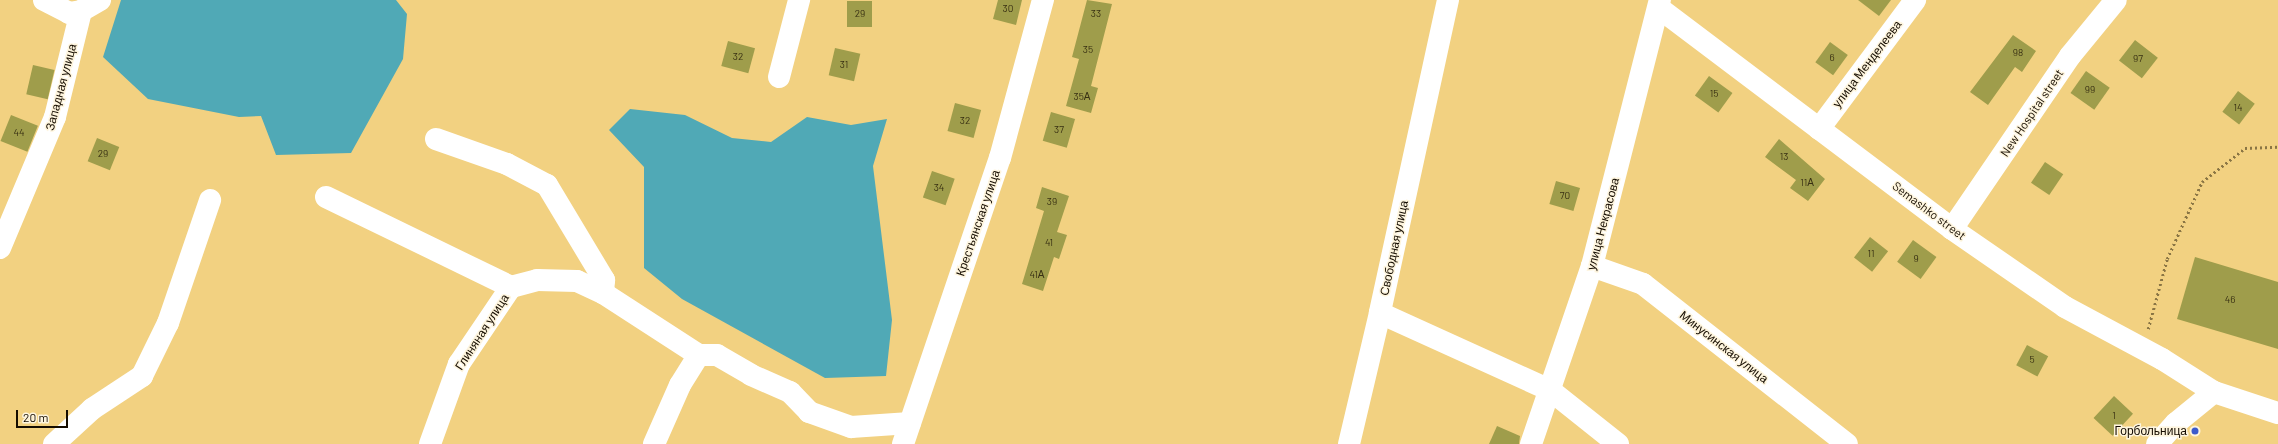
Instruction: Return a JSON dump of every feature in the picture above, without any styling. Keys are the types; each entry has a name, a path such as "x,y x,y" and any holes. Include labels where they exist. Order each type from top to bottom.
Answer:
{"street":[{"path":"44,0 69,13 81,11 100,0"},
{"path":"779,77 799,0"},
{"name":"Крестьянская улица","path":"903,444 1000,158 1043,0"},
{"name":"Свободная улица","path":"1448,0 1380,313 1550,390 1618,444"},
{"name":"улица Менделеева","path":"1819,128 1915,0"},
{"name":"New Hospital street","path":"1952,229 2070,56 2116,0"},
{"name":"Semashko street","path":"1660,4 1952,229 2065,307 2214,392 2278,413"},
{"name":"улица Некрасова","path":"1531,444 1592,266 1660,4"},
{"name":"Западная улица","path":"0,248 55,117 81,11"},
{"path":"436,139 506,164 547,185 604,280 603,293"},
{"path":"326,197 511,287"},
{"path":"54,444 92,410 142,376 168,323 210,200"},
{"name":"Минусинская улица","path":"1592,266 1643,284 1847,444"},
{"name":"Глиняная улица","path":"430,444 459,364 511,287 537,280 577,281 603,293 698,355"},
{"path":"1349,444 1380,313"},
{"path":"654,444 680,385 698,355 717,355 751,375 790,392 809,412 851,427 910,424"},
{"path":"2156,444 2214,392"}],"path":[{"path":"2142,350 2167,260 2202,182 2245,148 2278,147"}],"water":[{"path":"121,0 396,0 407,14 403,59 351,153 276,155 261,116 239,117 148,99 103,57"},
{"path":"630,109 685,115 732,138 771,142 807,117 851,125 887,119 873,166 892,320 886,376 825,378 682,299 644,268 644,167 609,130"}],"building":[{"path":"998,0 1022,0 1016,25 993,19"},
{"path":"1087,0 1112,4 1091,86 1098,88 1091,113 1066,106 1079,59 1072,57"},
{"path":"1858,0 1891,0 1879,16"},
{"path":"847,1 872,1 872,27 847,27"},
{"path":"2013,35 2036,51 2022,72 2015,67 1988,105 1970,92"},
{"path":"2135,40 2158,58 2142,78 2119,60"},
{"path":"728,41 755,48 748,73 721,66"},
{"path":"1830,42 1848,55 1833,75 1815,62"},
{"path":"835,48 860,54 854,81 829,75"},
{"path":"33,65 54,70 48,99 26,94"},
{"path":"2086,71 2110,88 2094,110 2071,93"},
{"path":"1709,76 1732,93 1718,112 1695,95"},
{"path":"2238,91 2255,104 2239,124 2222,112"},
{"path":"955,103 981,110 974,138 947,131"},
{"path":"1051,112 1075,119 1067,148 1043,141"},
{"path":"11,115 38,126 27,152 1,141"},
{"path":"97,138 119,147 110,170 88,161"},
{"path":"1779,139 1825,179 1808,201 1790,188 1796,180 1765,157"},
{"path":"2045,162 2063,174 2049,195 2031,183"},
{"path":"932,171 955,179 946,205 923,197"},
{"path":"1556,181 1580,188 1573,211 1549,204"},
{"path":"1042,187 1069,196 1057,232 1067,235 1059,259 1054,257 1043,291 1022,284 1044,211 1036,208"},
{"path":"1870,237 1888,251 1872,272 1854,257"},
{"path":"1913,240 1936,257 1921,279 1897,262"},
{"path":"2195,257 2278,282 2278,349 2177,319"},
{"path":"2027,345 2048,356 2037,377 2016,365"},
{"path":"2114,396 2133,414 2113,436 2094,418"},
{"path":"1497,426 1520,436 1519,444 1489,444"}],"place":[{"name":"Горбольница","path":"2195,431"}]}
